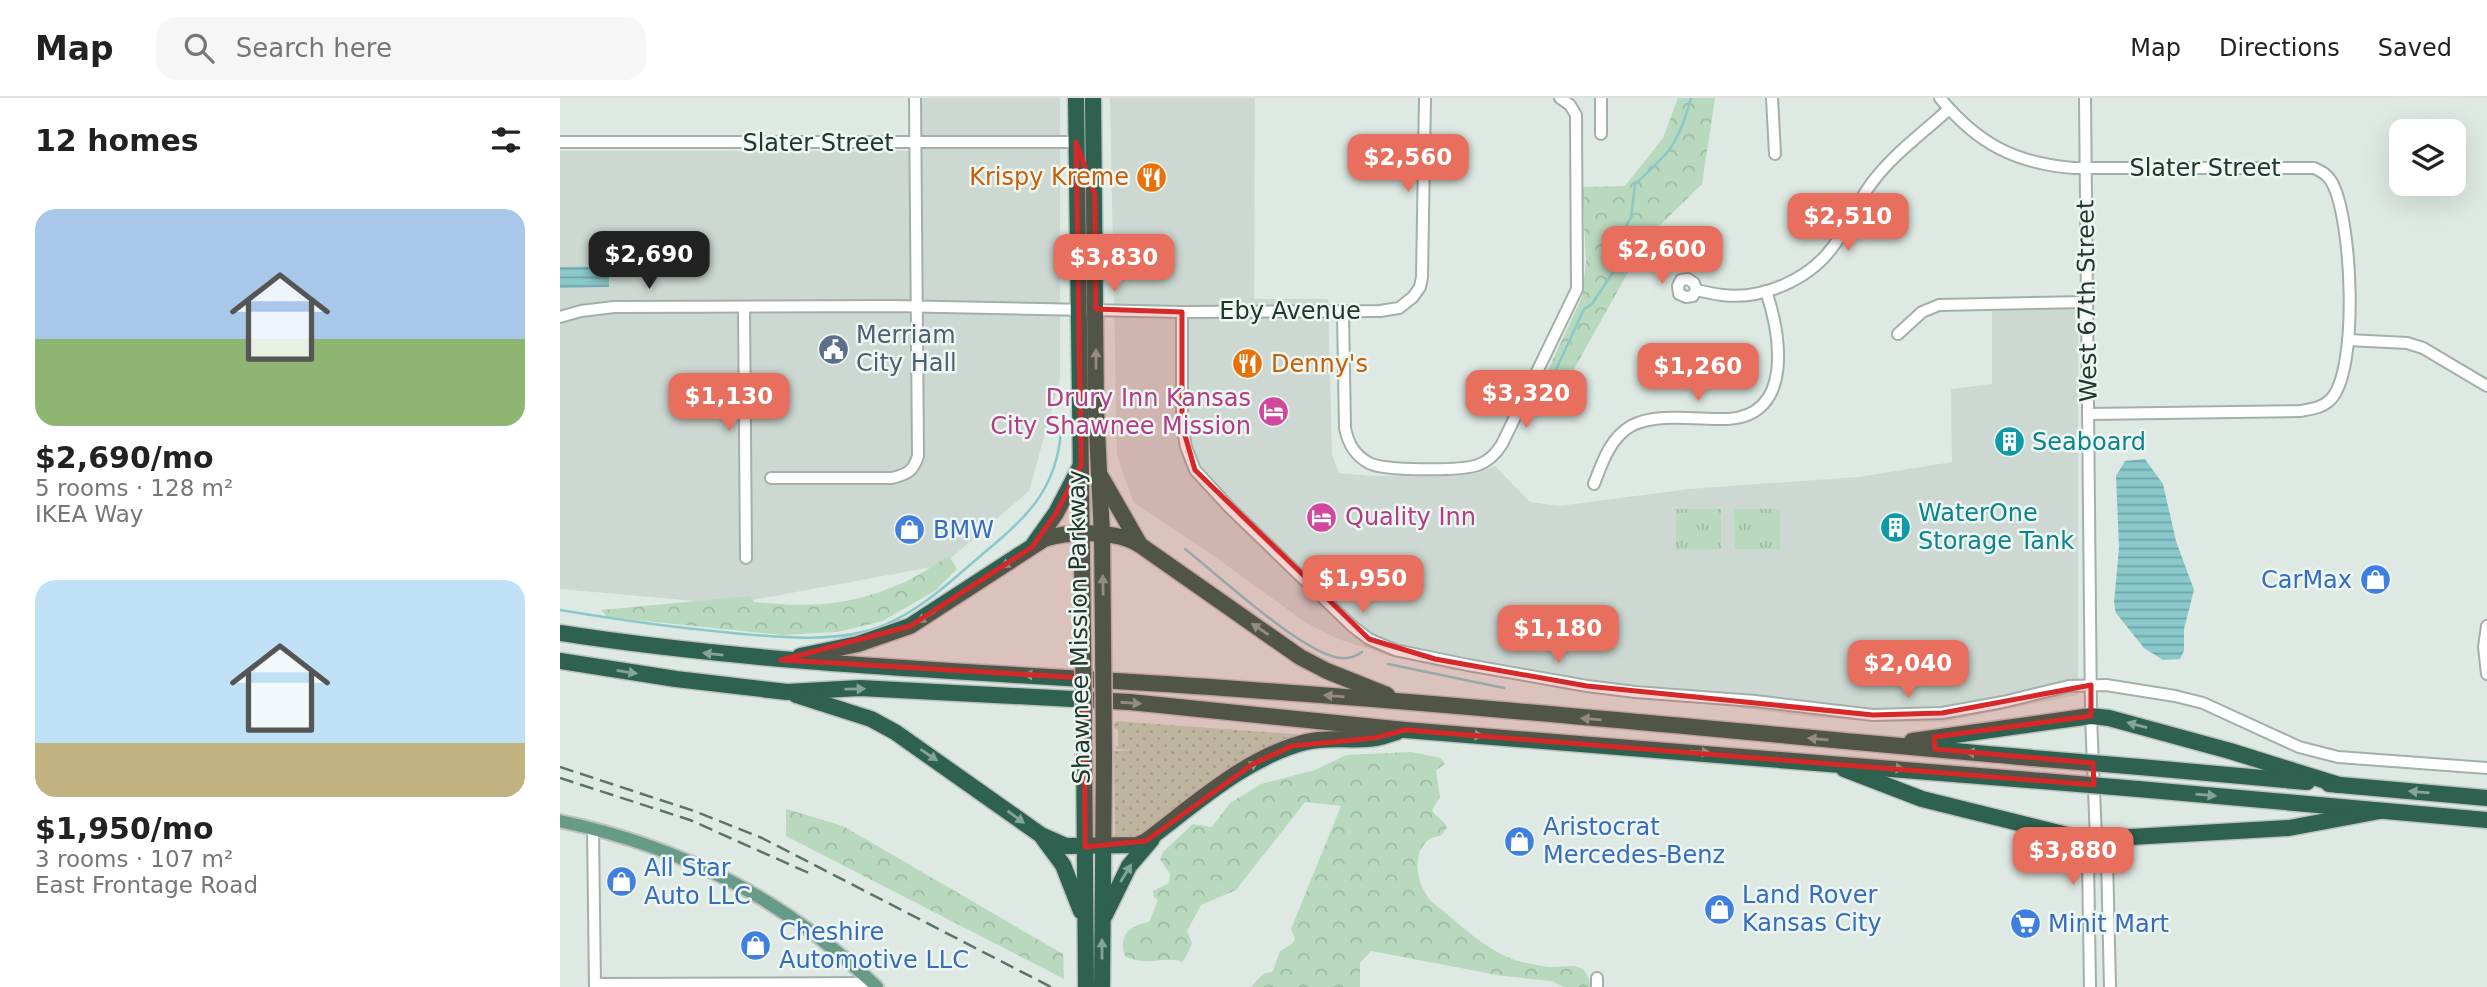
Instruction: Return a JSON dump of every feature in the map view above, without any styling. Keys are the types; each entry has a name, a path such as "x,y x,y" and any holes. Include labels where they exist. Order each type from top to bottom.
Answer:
{"highway":[{"name":"Shawnee Mission Parkway","path":"1076,98 1076,142 1096,410 1102,535 1102,920 1094,981"},
{"name":"Shawnee Mission Parkway","path":"1093,98 1095,195 1081,465 1085,923 1094,981"},
{"path":"1076,142 1082,148 1095,195"},
{"path":"1032,547 1056,513 1081,465"},
{"path":"1100,474 1140,545"},
{"path":"781,660 859,644 910,626 1032,547 1054,536 1120,535 1140,545 1300,657 1402,702"},
{"path":"560,633 670,649 781,660 1161,683 1402,702 2487,798"},
{"path":"560,661 676,680 787,692 860,688 1130,702 1405,730 1826,762 2487,820"},
{"path":"787,692 871,719 895,732 1041,835 1061,845 1137,845 1253,764 1292,746 1341,737 1375,738 1405,730"},
{"path":"1886,745 2091,716 2183,737 2339,785"},
{"path":"1826,762 1922,799 2096,839 2289,828 2380,811"},
{"path":"1102,920 1129,866 1159,831"},
{"path":"1041,835 1063,865 1085,923"}],"main road":[{"path":"560,821 636,839 761,897 800,922 875,985"}],"street":[{"path":"771,478 892,478 909,474 915,467 918,456 915,98"},
{"name":"Eby Avenue","path":"560,317 614,307 916,307 1182,312 1343,312 1399,308 1413,297 1420,287 1424,262 1425,98"},
{"path":"1343,312 1345,428 1349,444 1356,454 1366,462 1387,469 1467,467 1489,460 1502,444 1577,289 1576,114 1570,105 1560,98"},
{"path":"1601,98 1601,134"},
{"path":"1772,98 1775,154"},
{"name":"Slater Street","path":"1940,98 1978,136 2011,155 2046,166 2296,167 2314,168 2323,172 2334,187 2347,247 2350,285 2348,340"},
{"name":"West 67th Street","path":"2085,98 2091,716 2096,839 2088,859 2090,987"},
{"path":"1696,290 1723,296 1766,291 1794,280 1821,261 1837,242 1872,182 1949,109"},
{"name":"Slater Street","path":"560,142 1076,142"},
{"path":"1594,484 1615,440 1634,425 1646,420 1730,419 1751,412 1762,404 1771,391 1779,365 1779,342 1766,291"},
{"path":"1898,334 1922,312 1939,304 2087,302"},
{"path":"744,307 746,558"},
{"path":"1182,312 1182,425 1186,447 1195,470 1230,509 1352,626 1364,636 1384,646 1468,665 1587,686 1873,715 1942,713 2069,686 2106,685 2175,696 2203,704 2299,747 2338,757 2487,768"},
{"path":"2089,414 2300,411 2321,407 2332,399 2338,389 2348,340 2407,343 2423,348 2487,386"},
{"path":"2487,626 2484,646 2487,674"},
{"path":"593,828 595,985 875,985"},
{"name":"West 67th Street","path":"2096,839 2107,856 2110,987"},
{"path":"2089,943 2109,943"}],"highlighted area":[{"path":"1076,142 1095,195 1096,309 1182,312 1182,425 1195,470 1369,639 1435,659 1587,686 1873,715 1942,713 2091,685 2091,716 1934,737 1935,749 2093,763 2094,785 1405,730 1375,738 1292,746 1253,764 1146,841 1085,847 1084,678 781,660 910,626 1032,547 1056,513 1081,465"}],"shaded area":[{"path":"919,98 1060,98 1060,380 1029,491 943,565 730,604 560,589 560,151 919,151"},
{"path":"1110,98 1255,98 1254,299 1328,299 1332,454 1339,473 1372,476 1478,473 1495,466 1530,502 1559,506 1689,489 1859,477 1952,462 1951,389 1992,384 1992,310 2078,307 2078,695 1944,722 1810,717 1447,669 1393,657 1335,638 1305,622 1133,502 1117,455"}],"green space":[{"path":"1678,98 1715,98 1702,184 1648,237 1552,408 1536,396 1582,297 1586,261 1582,187 1625,186 1663,138"},
{"path":"1676,509 1721,509 1721,549 1676,550"},
{"path":"1734,509 1780,509 1780,549 1735,549"},
{"path":"949,556 957,569 936,590 883,621 837,632 782,635 607,617 601,610 750,596 754,602 795,605 832,603 887,589"},
{"path":"1116,721 1308,735 1141,838 1115,839 1114,751 1131,750 1116,749"},
{"path":"1411,752 1441,758 1445,764 1436,770 1440,797 1432,810 1447,827 1442,835 1427,841 1417,863 1427,896 1463,928 1498,952 1536,965 1576,966 1585,972 1591,987 1563,987 1552,981 1503,976 1371,951 1360,963 1360,987 1251,987 1263,974 1273,971 1280,951 1295,939 1291,929 1341,806 1305,802 1236,890 1201,905 1187,931 1192,943 1182,962 1141,961 1125,956 1123,942 1127,932 1149,922 1158,900 1153,891 1169,883 1170,874 1160,859 1163,852 1193,824 1212,827 1230,803 1261,784 1315,770 1346,755"},
{"path":"786,809 843,826 1063,954 1064,979 786,836"}],"water":[{"path":"609,266 609,287 560,288 560,267"},
{"path":"2145,459 2163,484 2176,541 2194,590 2184,629 2184,651 2180,659 2163,660 2144,648 2116,613 2114,603 2119,548 2116,476 2125,461"}],"waterway":[{"path":"1549,385 1584,309 1592,304 1615,269 1615,242 1631,218 1635,184 1671,147 1682,126 1691,98"},
{"path":"560,610 682,628 784,637 828,637 869,631 901,617 938,592 1014,527 1046,485 1053,469 1061,431"},
{"path":"1185,549 1285,630 1307,644 1326,654 1342,658 1353,657 1362,652"},
{"path":"1388,664 1504,688"}],"railway":[{"path":"560,767 694,811 762,838 1051,987"},
{"path":"560,778 690,820 811,874"}],"place":[{"name":"Krispy Kreme","path":"1152,177"},
{"name":"Merriam City Hall","path":"833,349"},
{"name":"Denny's","path":"1248,364"},
{"name":"Drury Inn Kansas City Shawnee Mission","path":"1274,412"},
{"name":"Seaboard","path":"2009,442"},
{"name":"Quality Inn","path":"1322,517"},
{"name":"WaterOne Storage Tank","path":"1895,527"},
{"name":"BMW","path":"910,530"},
{"name":"CarMax","path":"2375,580"},
{"name":"Aristocrat Mercedes-Benz","path":"1520,841"},
{"name":"All Star Auto LLC","path":"621,882"},
{"name":"Land Rover Kansas City","path":"1719,909"},
{"name":"Minit Mart","path":"2025,924"},
{"name":"Cheshire Automotive LLC","path":"756,946"}]}
